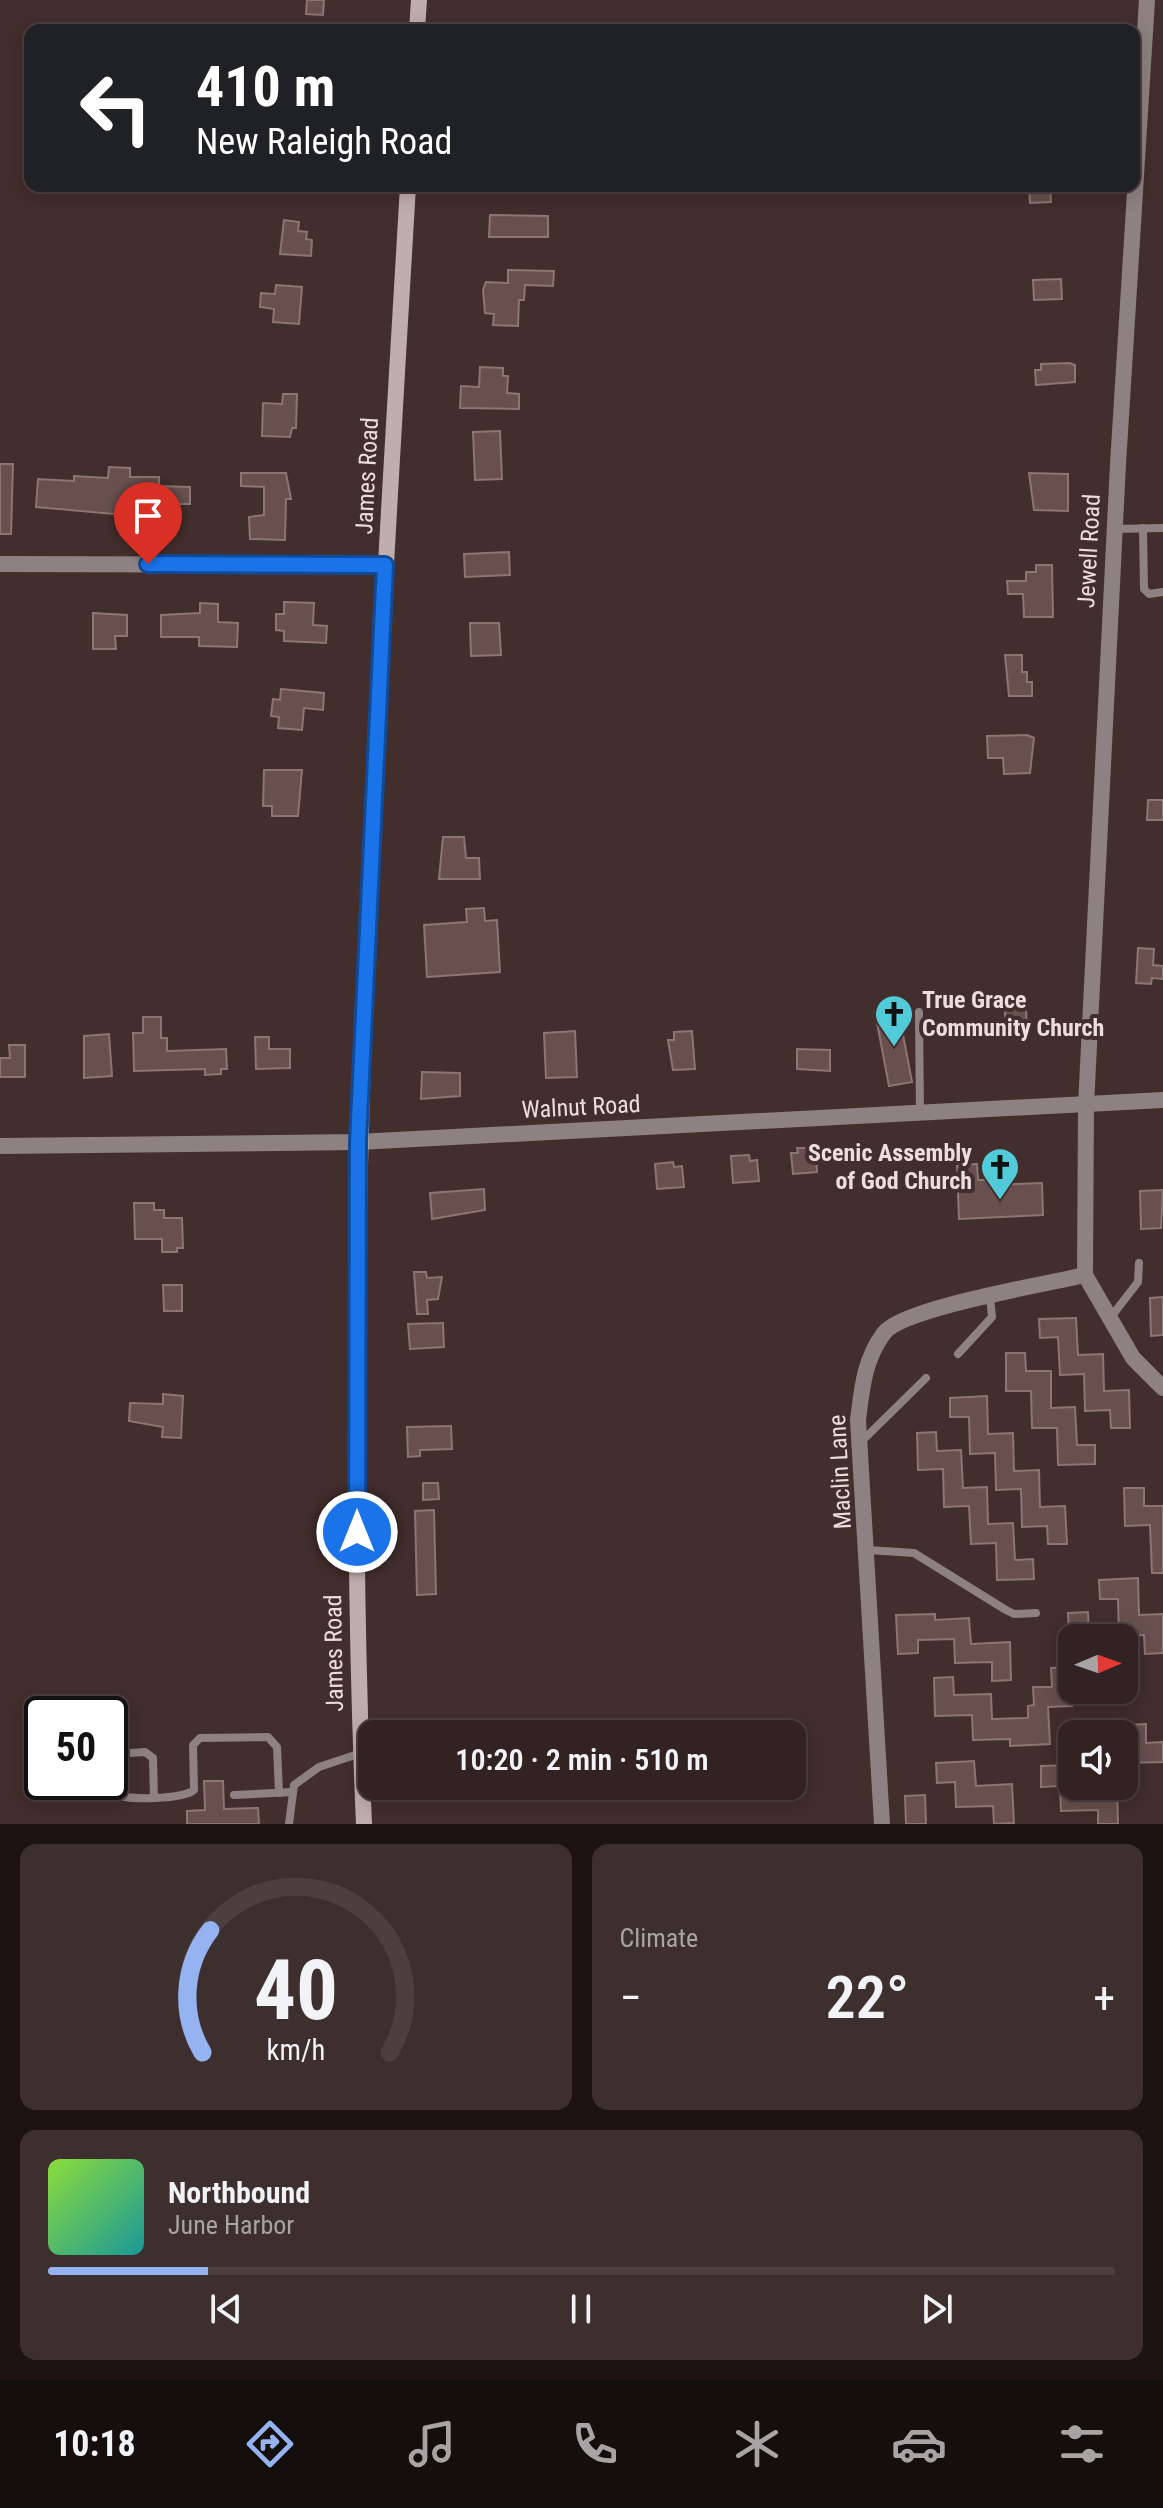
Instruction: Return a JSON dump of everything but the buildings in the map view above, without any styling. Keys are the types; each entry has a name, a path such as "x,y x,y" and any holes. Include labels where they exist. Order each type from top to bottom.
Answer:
{"main road":[{"path":"417,24 419,0"},
{"name":"James Road","path":"359,1720 356,1645 358,1142 385,565 408,192"},
{"name":"James Road","path":"363,1800 364,1824"}],"street":[{"name":"Jewell Road","path":"1140,116 1147,0"},
{"name":"Jewell Road","path":"1085,1275 1086,1106 1135,192"},
{"path":"0,564 385,565"},
{"name":"Walnut Road","path":"0,1146 358,1142 1163,1100"},
{"path":"1085,1275 1133,1358 1163,1388"},
{"name":"Maclin Lane","path":"882,1824 858,1420 864,1370 886,1330 916,1314 1085,1275"}],"lane":[{"path":"1143,528 1144,589 1149,594 1163,592"},
{"path":"1115,529 1163,528"},
{"path":"919,1012 920,1114"},
{"path":"1110,1318 1138,1282 1139,1263"},
{"path":"958,1354 992,1317 990,1297"},
{"path":"860,1444 926,1378"},
{"path":"868,1550 914,1553 1014,1614 1036,1613"},
{"path":"154,1797 153,1758 145,1752 116,1754 112,1759 115,1794 120,1797 154,1797 188,1796 194,1790 193,1745 200,1738 268,1737 277,1747 279,1793"},
{"path":"289,1824 294,1785 319,1767 358,1754"},
{"path":"234,1795 293,1792"}],"place":[{"name":"True Grace Community Church","path":"894,1048"},
{"name":"Scenic Assembly of God Church","path":"1000,1201"}],"route":[{"path":"148,564 385,565 358,1142 357,1532"}]}
